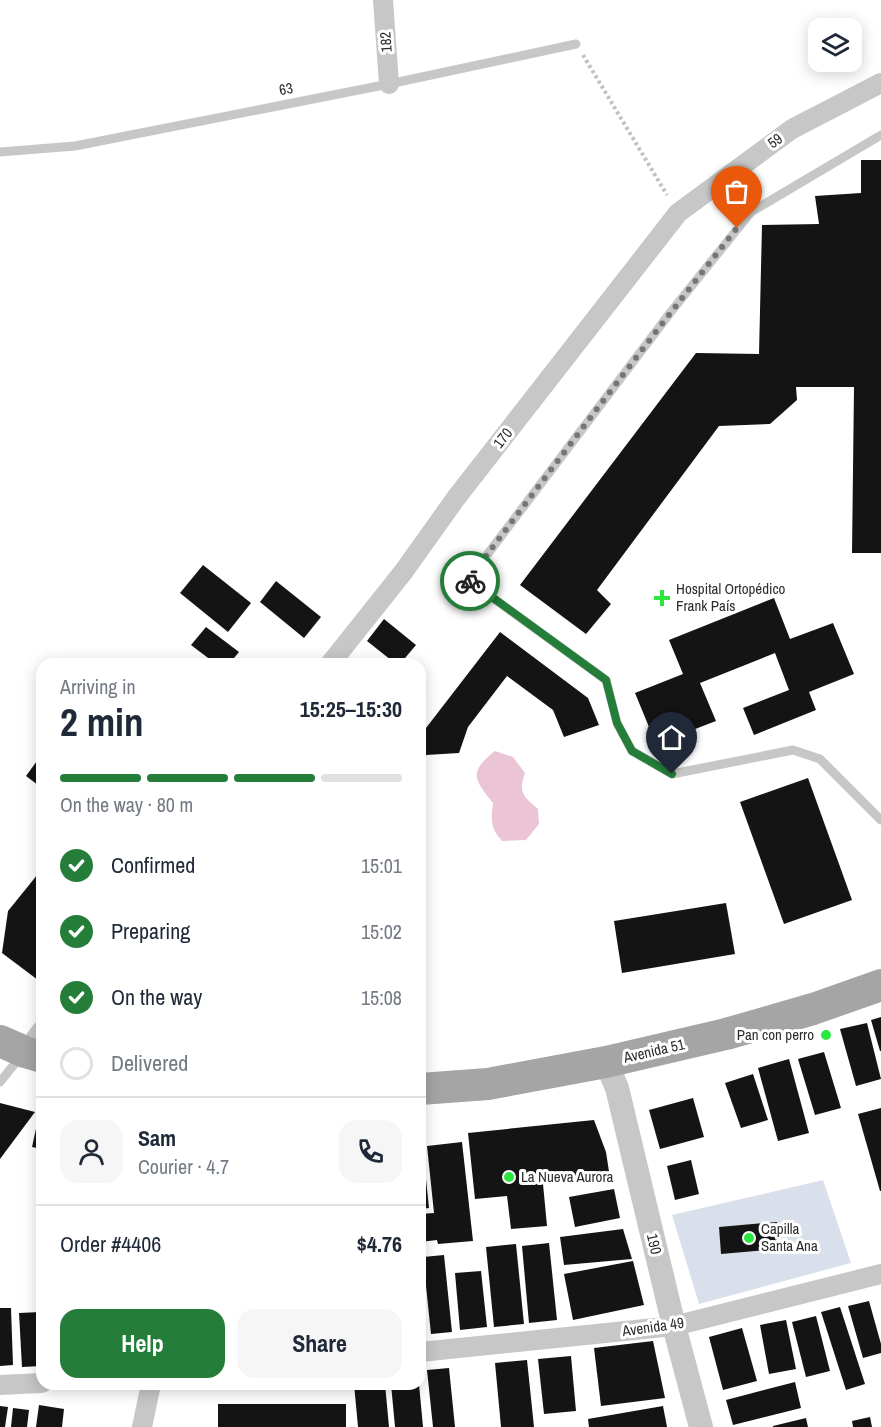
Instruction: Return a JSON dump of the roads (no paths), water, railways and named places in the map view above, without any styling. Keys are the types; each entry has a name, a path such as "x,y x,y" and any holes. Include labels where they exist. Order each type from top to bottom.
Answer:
{"main road":[{"name":"Avenida 51","path":"426,1089 488,1084 606,1062 726,1034 813,1009 881,985"}],"street":[{"name":"182","path":"383,0 389,84"},
{"name":"59","path":"678,213 792,129 881,83"},
{"name":"170","path":"335,658 678,213"},
{"name":"190","path":"606,1062 617,1088 674,1326 701,1427"},
{"name":"Avenida 49","path":"426,1351 674,1326 881,1274"},
{"path":"0,1385 36,1383"},
{"path":"142,1427 150,1390"}],"lane":[{"name":"63","path":"0,152 75,146 389,84 576,44"},
{"path":"881,135 751,212 670,313 468,580 606,680 617,723 632,751 672,774 793,750 820,759 881,820"},
{"path":"0,1082 27,1045"}],"place":[{"name":"Hospital Ortopédico Frank País","path":"662,598"},
{"name":"Pan con perro","path":"826,1035"},
{"name":"La Nueva Aurora","path":"509,1177"},
{"name":"Capilla Santa Ana","path":"749,1238"}]}
